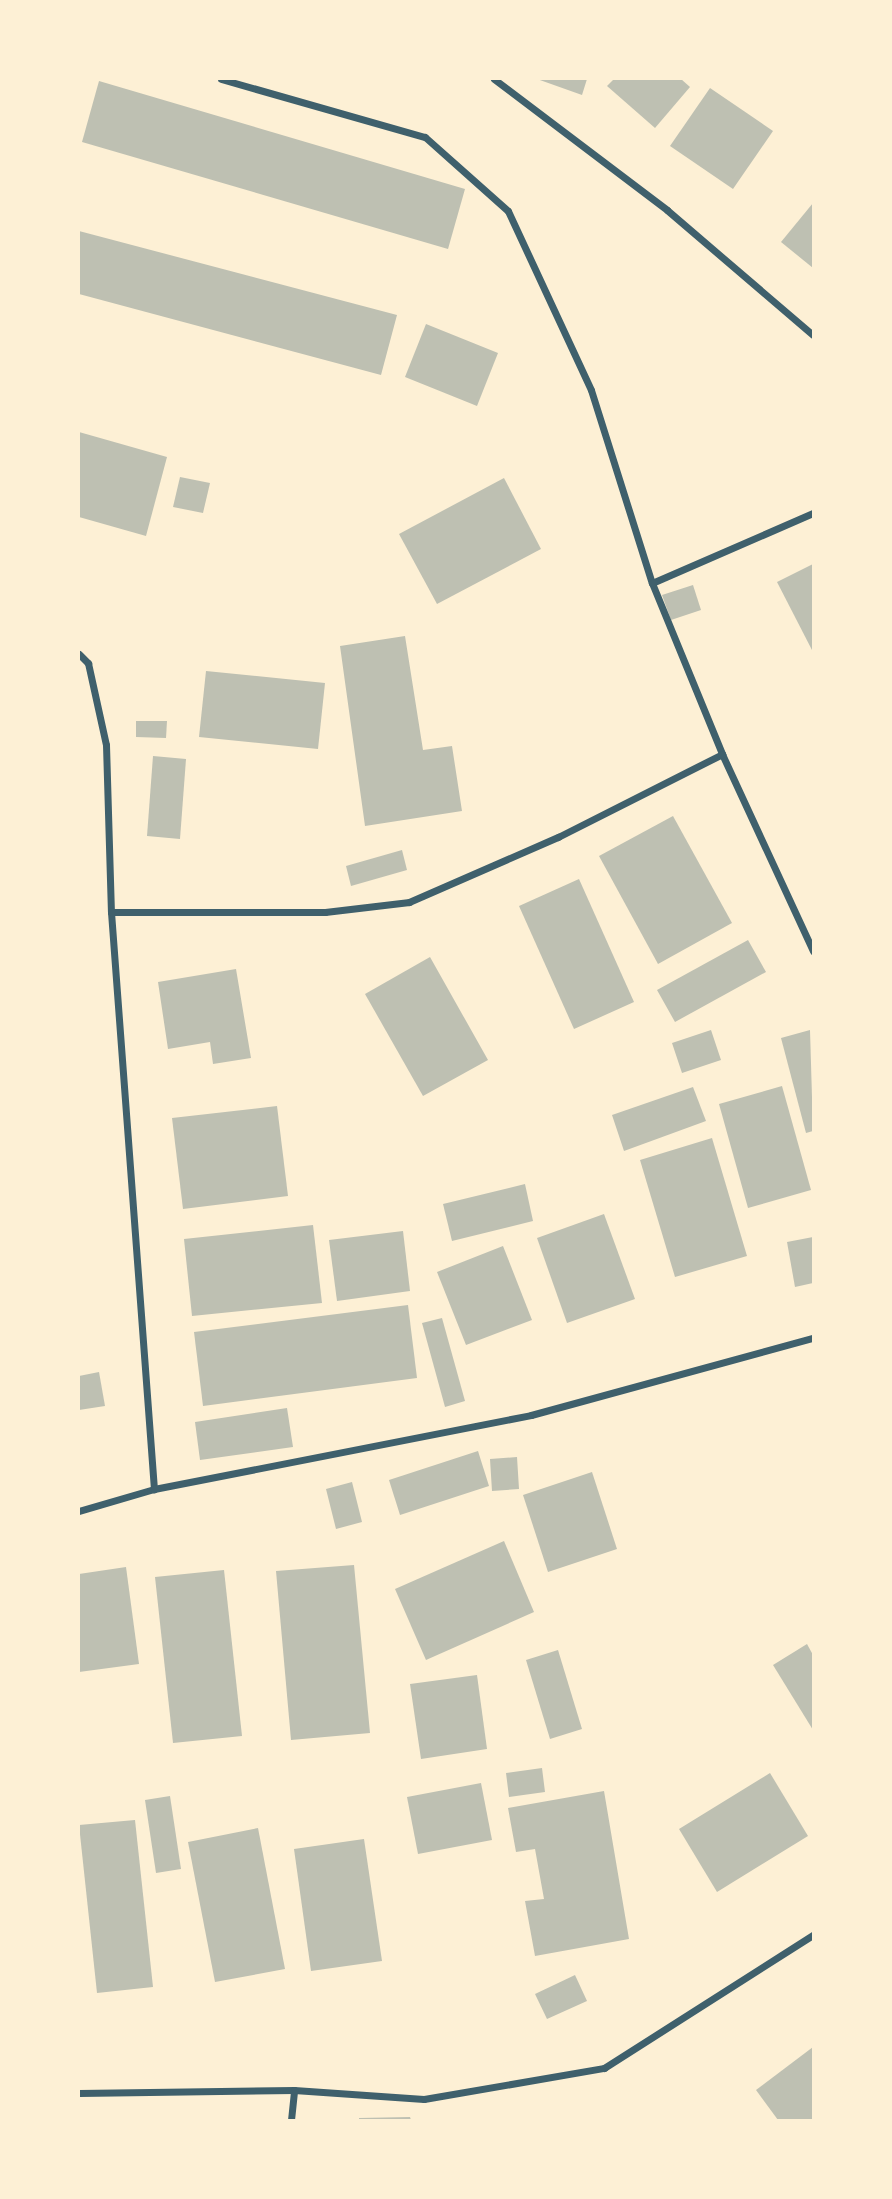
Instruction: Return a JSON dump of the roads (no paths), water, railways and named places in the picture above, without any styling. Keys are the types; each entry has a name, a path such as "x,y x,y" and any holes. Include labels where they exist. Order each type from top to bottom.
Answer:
{"street":[{"path":"221,79 425,137 508,211 591,390 652,583 722,754 813,951"},
{"path":"494,79 667,210 813,335"},
{"path":"652,583 813,513"},
{"path":"79,654 88,663 106,745 111,912 153,1489"},
{"path":"111,912 325,912 409,902 558,837 722,754"},
{"path":"79,1511 153,1489 531,1415 813,1338"},
{"path":"79,2093 294,2090 425,2099 604,2068 813,1935"},
{"path":"291,2120 294,2090"}]}
